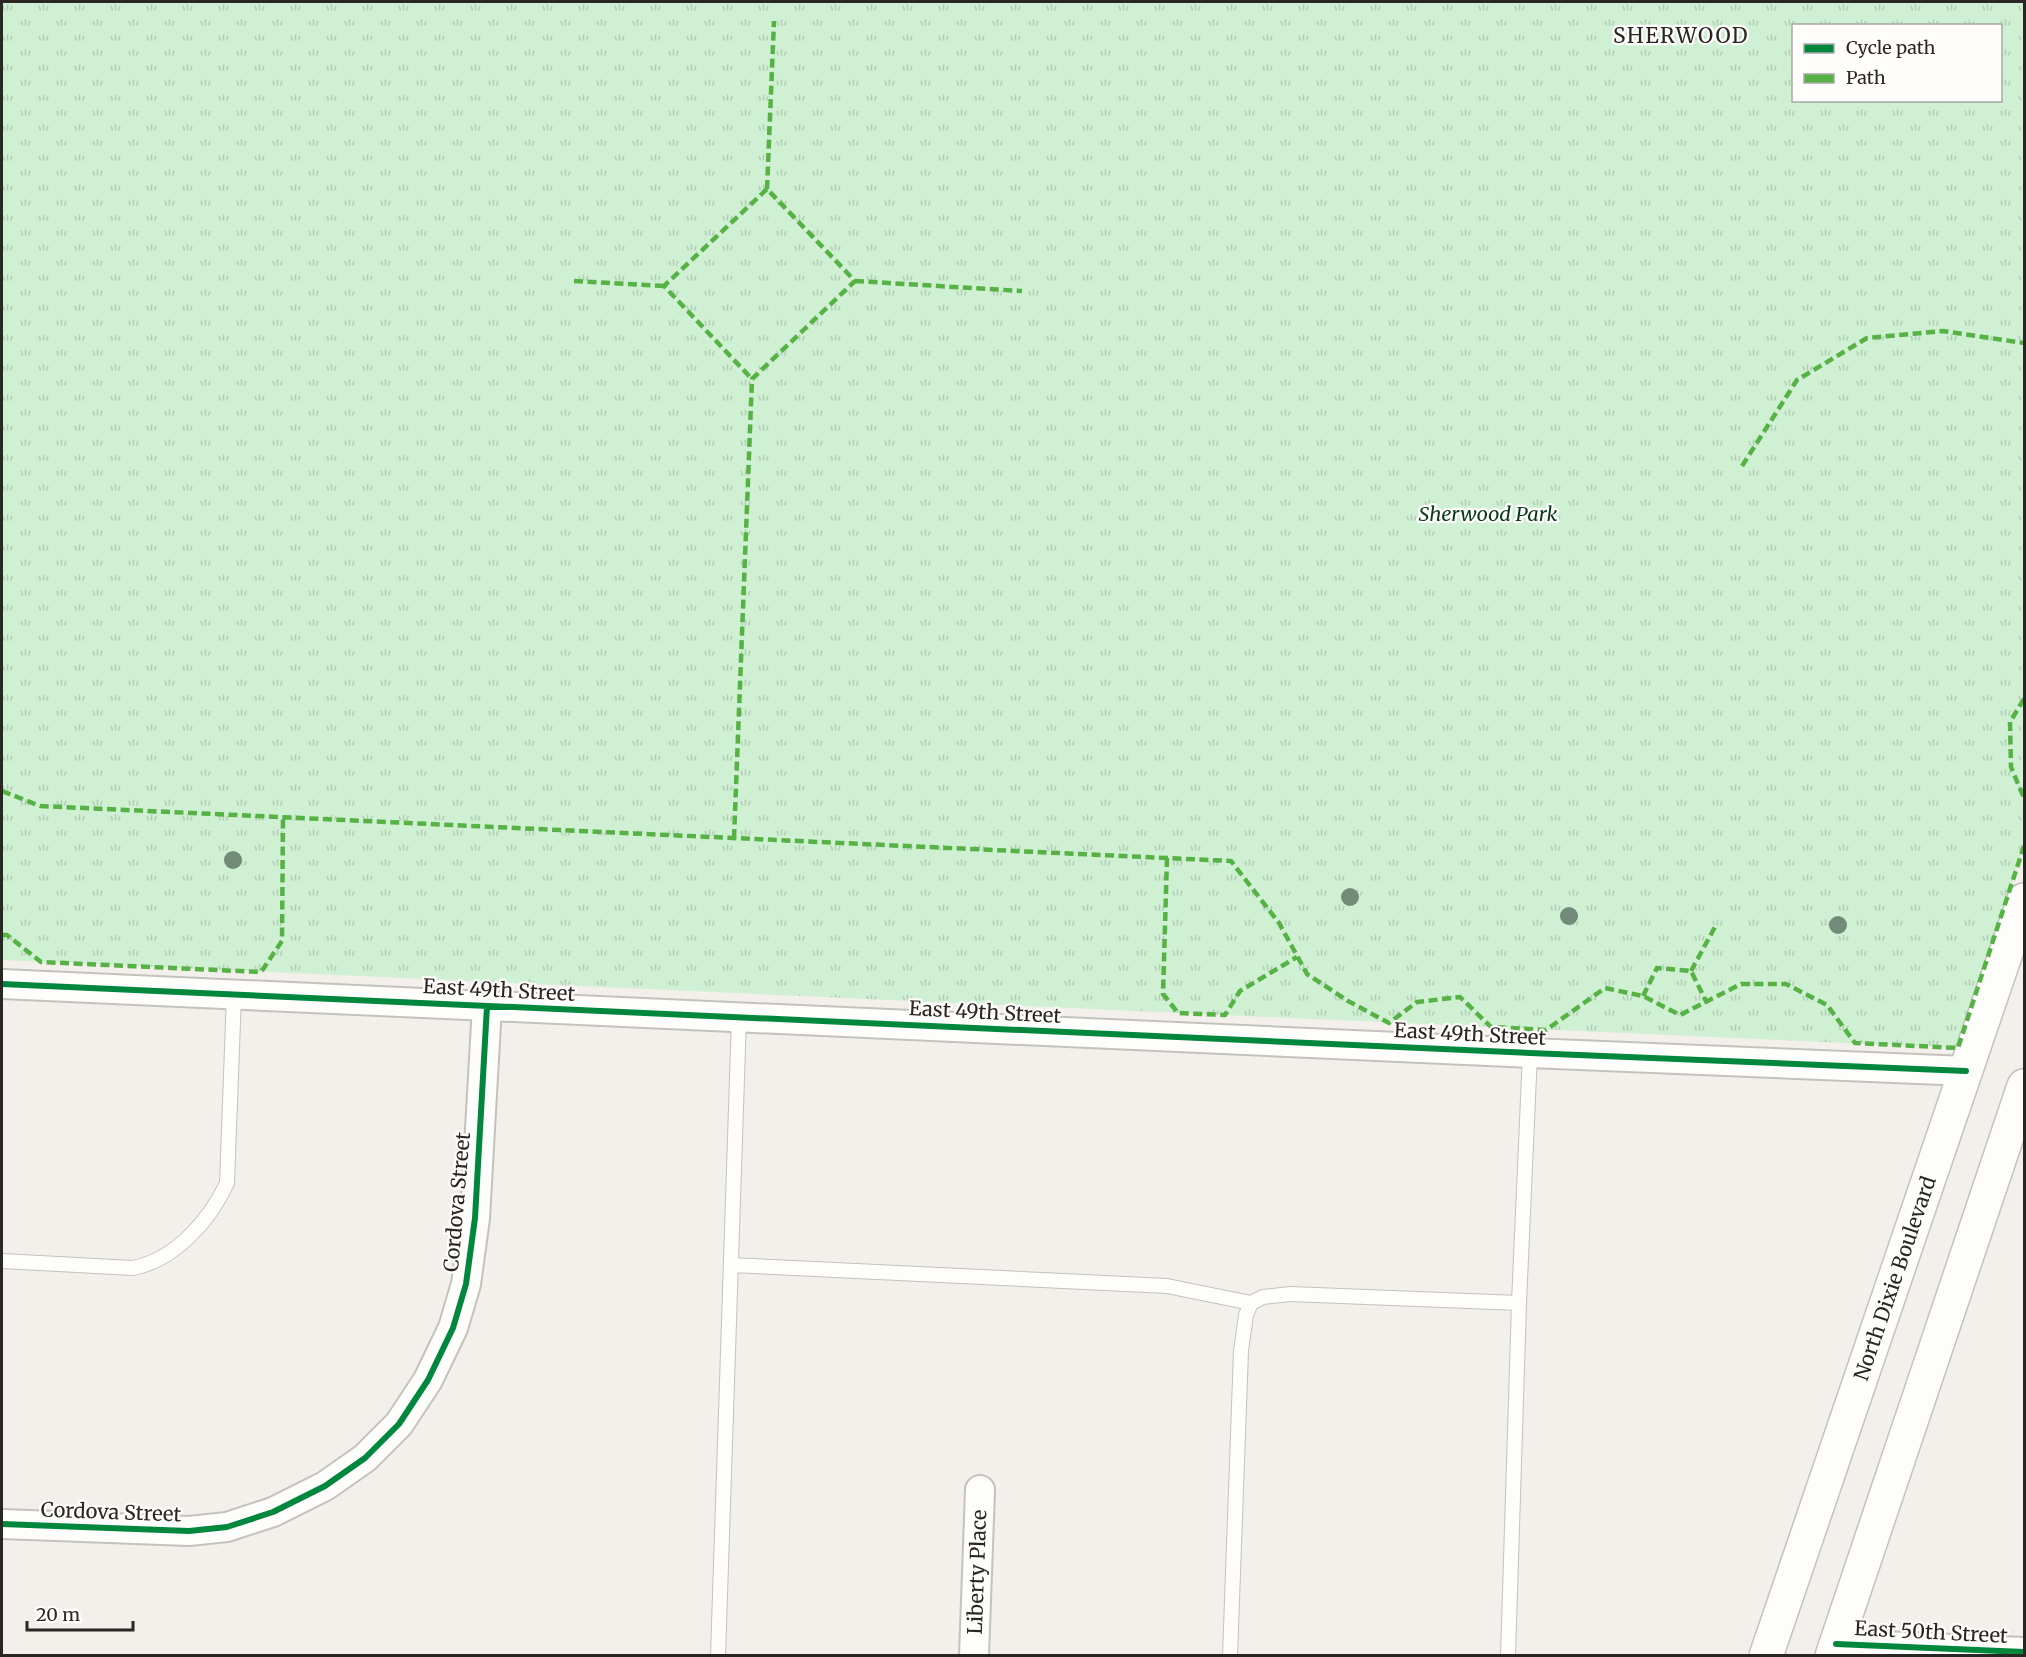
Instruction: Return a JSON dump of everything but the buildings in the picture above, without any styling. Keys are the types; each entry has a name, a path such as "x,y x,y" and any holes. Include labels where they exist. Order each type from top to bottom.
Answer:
{"main road":[{"name":"North Dixie Boulevard","path":"1766,1656 2025,900"},
{"path":"1834,1650 2025,1086"}],"street":[{"name":"East 49th Street","path":"2,984 1966,1071"},
{"name":"Cordova Street","path":"2,1524 189,1531 227,1527 273,1512 325,1486 365,1458 399,1424 428,1380 453,1328 466,1284 476,1218 487,1005"},
{"name":"Liberty Place","path":"974,1656 980,1490"},
{"name":"East 50th Street","path":"1834,1650 2025,1652"}],"lane":[{"path":"2,1261 133,1268 149,1265 195,1231 218,1203 227,1183 234,995"},
{"path":"718,1656 739,1017"},
{"path":"1508,1656 1519,1303 1530,1053"},
{"path":"730,1265 1167,1286 1251,1304"},
{"path":"1230,1656 1241,1351 1245,1316 1251,1304 1263,1297 1290,1294 1519,1303"}],"green space":[{"name":"Sherwood Park","path":"2,2 2024,2 2024,846 1958,1048 2,960"}],"marked path":[{"path":"767,189 774,21"},
{"path":"734,838 752,379 855,281 767,189 664,286 752,379"},
{"path":"574,281 664,286"},
{"path":"855,281 1022,291"},
{"path":"1742,466 1797,380 1867,338 1943,331 2024,343"},
{"path":"2024,699 2010,722 2011,767 2024,798"},
{"path":"2,791 40,806 1231,861 1279,923 1307,974 1348,1001 1389,1023 1417,1002 1460,997 1491,1027 1546,1030 1605,988 1643,996 1680,1015 1741,984 1786,984 1827,1005 1855,1043 1958,1048 2024,846"},
{"path":"2,935 7,935 41,962 261,972 282,941 283,817"},
{"path":"1167,858 1163,994 1178,1013 1225,1015 1240,991 1297,957"},
{"path":"1691,971 1715,927"},
{"path":"1643,996 1657,968 1691,971 1707,1003"}],"cycle path":[{"path":"2,984 1966,1071"},
{"path":"2,1524 189,1531 227,1527 273,1512 325,1486 365,1458 399,1424 428,1380 453,1328 466,1284 475,1218 487,1006"},
{"path":"1836,1644 2024,1652"}],"district":[{"name":"SHERWOOD","path":"1681,36"}]}
